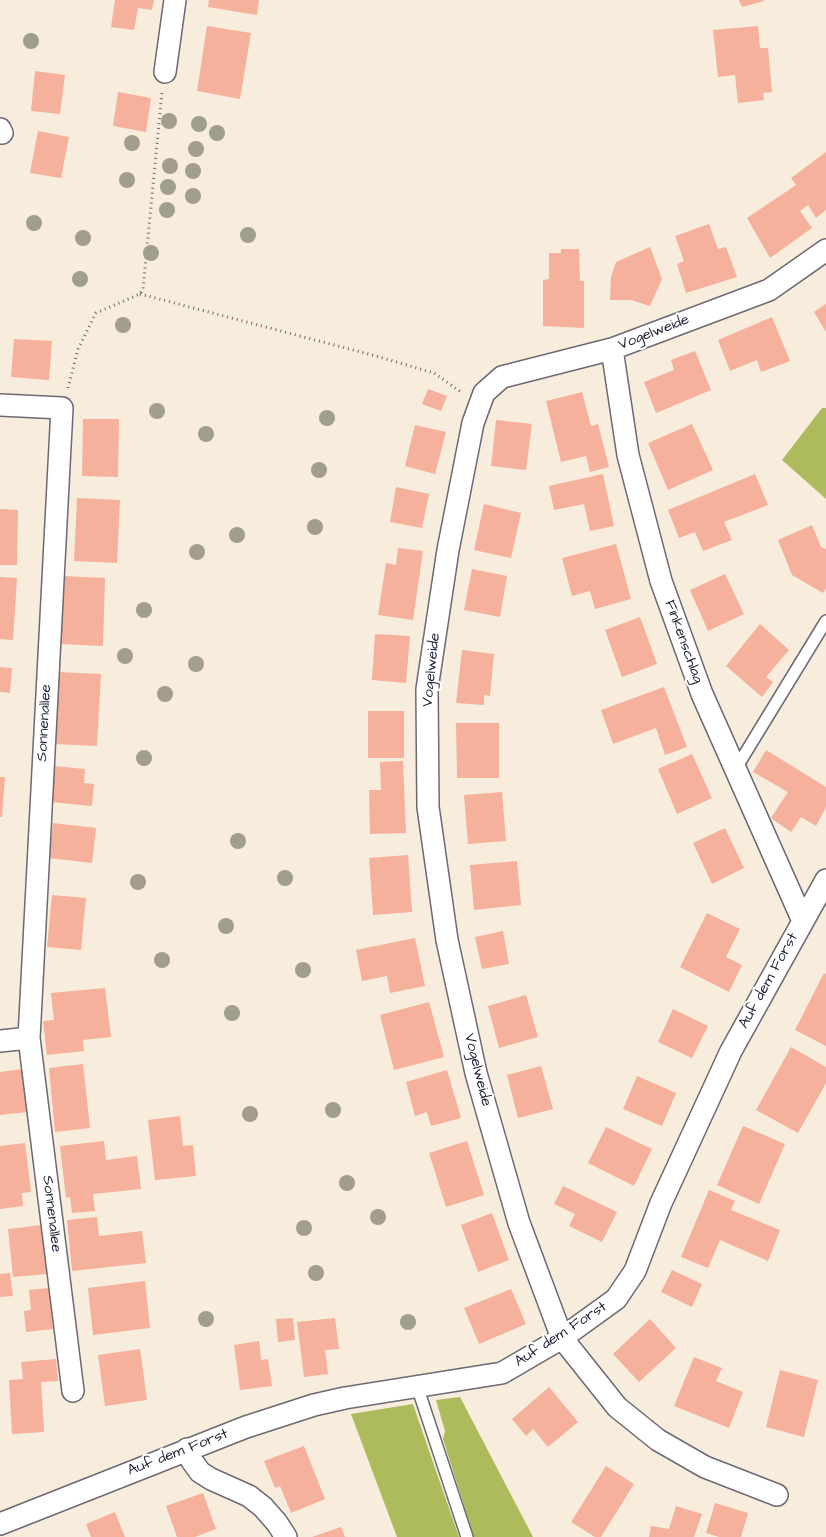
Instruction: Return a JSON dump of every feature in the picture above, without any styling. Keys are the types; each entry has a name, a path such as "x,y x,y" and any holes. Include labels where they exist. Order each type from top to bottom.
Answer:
{"street":[{"path":"165,72 175,0"},
{"path":"0,129 2,133 0,134"},
{"name":"Vogelweide","path":"776,1495 705,1467 658,1440 617,1407 562,1338 518,1224 476,1073 447,940 428,807 427,688 448,550 474,423 484,394 502,377 612,349 769,290 826,250"},
{"name":"Finkenschlag","path":"612,349 628,455 660,581 702,694 803,920"},
{"path":"0,405 62,408"},
{"name":"Sonnenallee","path":"62,408 29,1038 73,1391"},
{"name":"Auf dem Forst","path":"0,1524 187,1449 314,1405 345,1398 502,1373 562,1338 616,1299 635,1271 661,1203 731,1050 826,880"},
{"path":"0,1041 29,1038"},
{"path":"187,1449 192,1461 200,1472 256,1501 277,1523 286,1537"}],"lane":[{"path":"735,770 826,621"},
{"path":"417,1386 467,1537"}],"path":[{"path":"62,408 78,349 96,313 140,294 143,289 165,72"},
{"path":"140,294 434,373 480,406"}],"green space":[{"path":"822,408 826,408 826,499 782,460"},
{"path":"460,1397 533,1537 474,1537 443,1439 445,1431 436,1400"},
{"path":"413,1404 459,1537 397,1537 351,1414"}],"building":[{"path":"115,0 154,0 152,10 138,8 134,30 111,27"},
{"path":"209,0 259,0 257,15 208,7"},
{"path":"739,0 764,0 764,1 742,7"},
{"path":"207,26 251,33 240,99 197,91"},
{"path":"758,26 760,48 768,48 772,92 763,93 764,100 738,103 735,75 718,77 713,30"},
{"path":"35,71 65,75 60,114 31,111"},
{"path":"118,92 151,98 146,132 113,126"},
{"path":"38,131 69,137 61,178 30,173"},
{"path":"826,152 826,210 816,218 808,205 800,211 812,228 770,258 747,218 796,185 791,178"},
{"path":"709,224 718,249 726,247 737,277 686,293 677,264 684,261 675,236"},
{"path":"650,247 662,279 650,306 631,300 610,300 611,277 616,262"},
{"path":"561,249 579,249 580,281 584,281 584,328 543,326 543,280 549,279 549,253 561,253"},
{"path":"826,304 826,332 814,312"},
{"path":"772,317 790,361 761,372 757,360 730,371 718,340"},
{"path":"14,339 52,341 49,380 11,377"},
{"path":"695,351 711,390 656,413 644,382 674,370 671,360"},
{"path":"428,389 447,396 441,411 422,404"},
{"path":"582,392 591,426 598,424 609,467 590,472 586,456 561,462 546,401"},
{"path":"83,419 119,419 118,477 82,476"},
{"path":"496,420 532,424 526,470 491,466"},
{"path":"692,424 713,470 668,490 648,443"},
{"path":"415,425 446,432 435,474 405,466"},
{"path":"603,474 614,526 590,531 584,504 554,510 549,486"},
{"path":"755,474 768,505 724,522 732,540 703,551 695,532 679,538 668,510"},
{"path":"396,487 429,494 422,528 390,522"},
{"path":"77,498 120,500 117,563 74,561"},
{"path":"484,504 521,513 511,558 474,550"},
{"path":"0,509 18,510 17,565 0,565"},
{"path":"812,525 821,547 826,549 826,588 823,593 792,575 778,540"},
{"path":"616,544 631,599 595,609 590,591 572,596 562,558"},
{"path":"398,548 423,551 413,620 378,615 386,563 396,565"},
{"path":"472,569 507,576 500,617 464,610"},
{"path":"725,574 744,614 708,631 690,590"},
{"path":"63,576 105,578 103,646 60,644"},
{"path":"0,577 17,578 13,640 0,639"},
{"path":"640,617 657,664 622,677 605,630"},
{"path":"760,624 789,650 766,677 773,682 762,697 726,666"},
{"path":"375,634 410,636 406,683 372,680"},
{"path":"462,650 494,654 490,696 484,695 484,705 456,703"},
{"path":"0,667 12,668 10,693 0,692"},
{"path":"58,672 101,674 97,746 55,744"},
{"path":"664,687 687,747 665,755 656,728 613,744 601,710"},
{"path":"368,711 404,711 404,758 368,758"},
{"path":"456,723 499,723 499,778 457,778"},
{"path":"766,750 826,787 826,807 816,826 801,817 791,832 771,818 788,792 753,772"},
{"path":"692,754 712,798 677,814 658,769"},
{"path":"403,761 406,833 370,834 369,790 381,790 380,762"},
{"path":"54,766 85,769 84,783 94,784 92,806 51,802"},
{"path":"0,777 5,777 2,817 0,817"},
{"path":"502,792 506,841 468,844 464,795"},
{"path":"53,823 96,828 92,863 49,858"},
{"path":"725,828 744,868 712,884 693,843"},
{"path":"408,855 412,912 373,915 369,858"},
{"path":"517,861 521,905 474,910 470,865"},
{"path":"52,895 86,898 81,950 47,947"},
{"path":"707,913 740,929 726,957 742,965 729,992 680,967"},
{"path":"503,931 509,964 482,969 475,937"},
{"path":"415,938 425,986 390,993 387,976 362,981 356,950"},
{"path":"824,973 826,974 826,1046 795,1030"},
{"path":"105,988 111,1037 83,1040 84,1051 47,1055 43,1021 54,1020 51,993"},
{"path":"526,995 538,1037 499,1048 488,1006"},
{"path":"429,1002 444,1057 394,1070 380,1015"},
{"path":"673,1009 708,1026 692,1058 658,1042"},
{"path":"791,1047 826,1067 826,1083 798,1133 756,1110"},
{"path":"83,1064 90,1128 55,1132 49,1068"},
{"path":"541,1066 553,1109 518,1118 507,1075"},
{"path":"23,1069 27,1112 0,1115 0,1072"},
{"path":"447,1070 461,1118 431,1126 427,1112 415,1116 406,1082"},
{"path":"637,1076 676,1093 662,1126 623,1109"},
{"path":"180,1116 183,1146 193,1145 196,1176 155,1180 148,1120"},
{"path":"743,1126 785,1144 759,1204 717,1185"},
{"path":"606,1127 652,1149 634,1186 588,1163"},
{"path":"104,1141 106,1160 137,1156 141,1189 93,1194 95,1211 72,1213 70,1197 66,1198 60,1146"},
{"path":"467,1141 484,1195 446,1207 429,1153"},
{"path":"25,1143 31,1192 22,1193 23,1206 0,1209 0,1146"},
{"path":"563,1186 617,1212 602,1242 569,1226 575,1214 554,1204"},
{"path":"709,1190 735,1201 731,1210 780,1230 768,1261 720,1240 708,1268 681,1257"},
{"path":"492,1213 509,1260 478,1272 461,1225"},
{"path":"97,1217 99,1236 142,1231 146,1263 72,1271 67,1220"},
{"path":"42,1225 48,1274 13,1277 8,1229"},
{"path":"672,1270 702,1284 692,1307 661,1292"},
{"path":"10,1273 13,1296 0,1297 0,1274"},
{"path":"145,1281 150,1328 93,1335 88,1288"},
{"path":"49,1288 53,1329 26,1332 24,1311 31,1310 29,1290"},
{"path":"511,1289 526,1324 479,1344 464,1308"},
{"path":"293,1318 295,1340 278,1342 276,1319"},
{"path":"335,1318 339,1349 325,1350 328,1374 304,1377 297,1322"},
{"path":"650,1319 676,1348 639,1382 613,1354"},
{"path":"259,1341 261,1360 268,1359 272,1386 240,1390 234,1345"},
{"path":"140,1349 147,1400 105,1406 98,1355"},
{"path":"694,1357 722,1368 716,1381 743,1392 729,1428 674,1406"},
{"path":"56,1359 58,1381 41,1382 44,1432 12,1434 9,1380 23,1379 21,1362"},
{"path":"780,1370 818,1380 804,1437 766,1427"},
{"path":"549,1387 578,1422 548,1447 533,1429 526,1436 512,1419"},
{"path":"304,1446 325,1499 291,1513 280,1486 275,1488 264,1461"},
{"path":"606,1466 634,1484 601,1537 595,1537 571,1522"},
{"path":"203,1493 216,1529 195,1537 177,1537 166,1506"},
{"path":"715,1503 748,1513 741,1537 719,1537 706,1533"},
{"path":"676,1506 702,1514 694,1537 649,1537 651,1526 669,1529"},
{"path":"115,1512 125,1537 91,1537 86,1524"},
{"path":"341,1527 345,1537 312,1537"}]}
